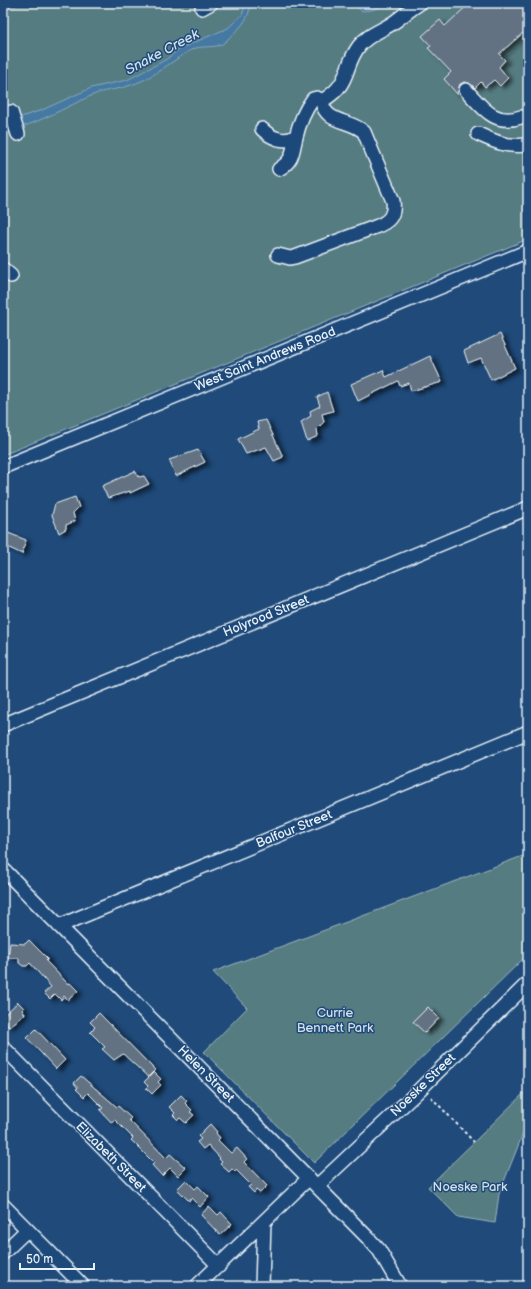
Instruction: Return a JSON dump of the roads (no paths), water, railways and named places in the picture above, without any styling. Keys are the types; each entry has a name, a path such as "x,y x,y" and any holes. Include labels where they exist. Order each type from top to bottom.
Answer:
{"street":[{"path":"322,101 341,86 360,45 369,37 384,29 420,3"},
{"path":"466,90 491,115 510,121 521,117"},
{"path":"278,255 290,258 385,224 391,218 393,212 393,201 364,132 359,127 335,120 329,116 325,111 322,101 317,98 313,99 296,136 293,154 288,162 279,169"},
{"path":"262,129 271,137 280,139 287,140 296,136"},
{"path":"478,134 495,142 511,146 528,145"},
{"name":"West Saint Andrews Road","path":"3,467 528,251"},
{"name":"Holyrood Street","path":"3,725 528,508"},
{"name":"Balfour Street","path":"59,926 528,732"},
{"name":"Helen Street","path":"3,869 379,1250 400,1286"},
{"name":"Noeske Street","path":"197,1286 264,1222 413,1096 528,983"},
{"name":"Elizabeth Street","path":"3,1047 219,1266"},
{"path":"3,1205 83,1286"},
{"path":"262,1286 264,1222"},
{"path":"3,1253 27,1230"}],"water":[{"path":"246,3 251,3 248,16 239,29 222,44 218,46 195,48 145,80 124,87 97,93 36,122 13,130 3,131 3,123 42,110 91,88 127,80 167,59 179,49 228,28 242,15"},
{"path":"352,3 388,3 372,10 362,11"}],"water label":[{"name":"Snake Creek","path":"162,52"}],"park label":[{"name":"Currie Bennett Park","path":"335,1020"},
{"name":"Noeske Park","path":"470,1187"}]}
